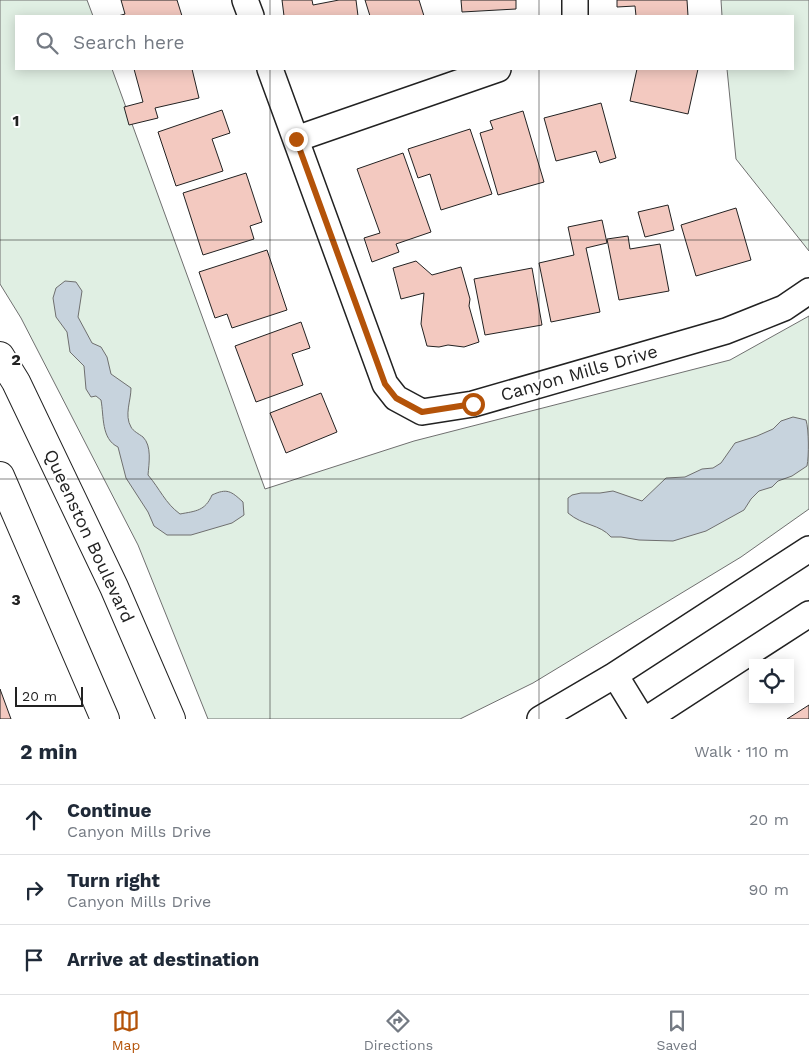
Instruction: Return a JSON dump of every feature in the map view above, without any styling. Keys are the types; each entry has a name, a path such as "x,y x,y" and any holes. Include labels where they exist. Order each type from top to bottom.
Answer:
{"main road":[{"name":"Queenston Boulevard","path":"0,356 8,387 114,587 171,719"},
{"path":"0,476 105,719"}],"street":[{"path":"245,0 251,15"},
{"path":"575,0 575,15"},
{"name":"Canyon Mills Drive","path":"270,70 385,384 396,398 422,412 473,404 726,331 784,308 809,291"},
{"path":"296,139 495,70"},
{"path":"540,719 615,675 809,548"},
{"path":"647,719 809,614"},
{"path":"615,675 642,719"}],"green space":[{"path":"0,0 87,0 93,15 15,15 15,70 112,70 265,489 414,441 730,360 809,316 809,509 741,557 533,683 460,719 208,719 138,545 21,318 0,284"},
{"path":"721,0 809,0 809,251 736,159 727,70 794,70 794,15 722,15"}],"shaded area":[{"path":"65,281 76,282 82,291 78,317 92,343 101,347 107,357 111,374 131,388 128,413 129,422 133,430 143,437 148,445 148,475 166,501 180,514 203,507 212,495 225,491 235,495 243,502 244,515 232,523 191,535 167,535 154,526 148,512 126,478 118,447 109,439 106,433 101,400 96,396 91,397 86,389 84,366 70,352 67,332 56,317 53,298 56,288"},
{"path":"793,417 806,420 808,430 807,466 792,476 778,481 772,487 759,491 744,510 706,531 673,541 611,537 602,530 568,513 568,498 581,493 613,491 642,501 666,478 685,477 702,469 713,468 721,463 735,443 773,429 781,421"}],"building":[{"path":"121,0 177,0 182,15 122,15 125,14"},
{"path":"282,0 312,0 313,5 339,0 356,0 358,15 284,15"},
{"path":"365,0 419,0 424,15 370,15"},
{"path":"461,0 516,0 516,9 462,12"},
{"path":"617,0 687,0 688,15 636,15 635,6 617,7"},
{"path":"134,70 192,70 199,98 155,108 158,118 129,125 124,107 143,102"},
{"path":"637,70 698,70 688,114 630,101"},
{"path":"601,103 616,158 600,163 596,151 556,161 544,118"},
{"path":"222,110 230,133 212,139 223,171 176,186 158,132"},
{"path":"523,111 544,182 498,195 480,133 493,129 490,121"},
{"path":"470,129 492,194 441,210 430,174 418,178 408,149"},
{"path":"403,153 431,232 396,244 399,252 372,262 364,238 380,233 357,169"},
{"path":"246,173 262,222 250,226 254,239 203,255 183,193"},
{"path":"668,205 674,230 645,237 638,212"},
{"path":"736,208 751,260 696,276 681,225"},
{"path":"602,220 607,243 586,248 600,312 551,322 539,263 574,255 568,227"},
{"path":"628,236 630,249 660,244 669,291 619,300 607,239"},
{"path":"267,250 287,310 232,328 227,314 215,318 199,272"},
{"path":"416,261 432,275 461,267 479,342 464,347 448,345 439,347 427,346 421,324 424,293 401,299 393,268"},
{"path":"532,268 542,325 485,335 474,279"},
{"path":"301,322 310,348 292,354 303,385 256,402 235,346"},
{"path":"321,393 337,432 286,453 270,413"},
{"path":"0,689 11,719 0,719"},
{"path":"809,705 809,719 787,719"}],"route":[{"path":"296,139 385,384 396,398 422,412 473,404"}]}
